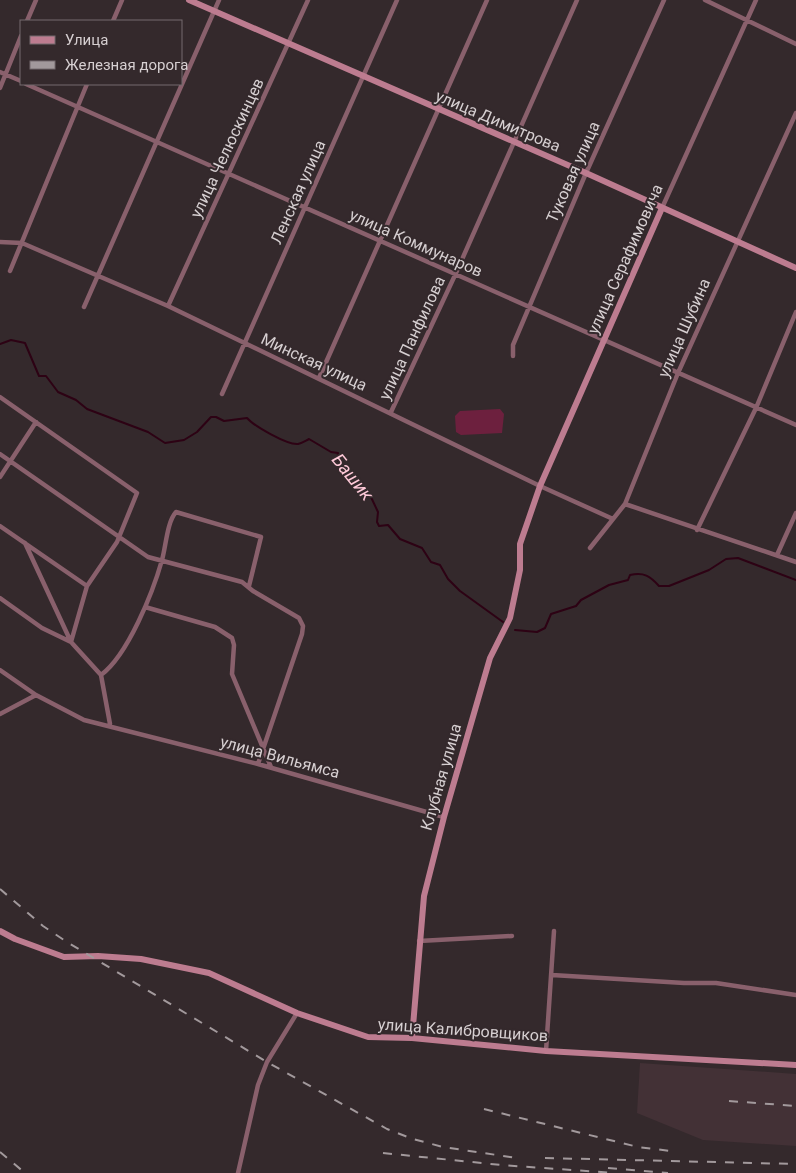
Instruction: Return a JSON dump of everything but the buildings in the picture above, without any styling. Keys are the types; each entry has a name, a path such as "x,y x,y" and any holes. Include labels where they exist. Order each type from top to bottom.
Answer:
{"street":[{"path":"27,20 36,0"},
{"path":"113,20 122,0"},
{"name":"улица Димитрова","path":"189,0 586,173 796,268"},
{"path":"84,307 219,0"},
{"name":"улица Челюскинцев","path":"168,306 308,0"},
{"name":"Ленская улица","path":"222,394 397,0"},
{"path":"319,378 487,0"},
{"name":"улица Панфилова","path":"391,412 515,143 577,0"},
{"name":"Туковая улица","path":"513,356 513,344 530,308 586,173 664,0"},
{"path":"705,0 796,44"},
{"name":"улица Серафимовича","path":"524,531 540,486 603,340 756,0"},
{"path":"0,88 20,39"},
{"path":"0,72 20,81"},
{"name":"улица Коммунаров","path":"28,85 796,425"},
{"path":"10,271 87,85"},
{"name":"улица Шубина","path":"590,548 625,504 678,373 736,241 796,113"},
{"name":"Минская улица","path":"0,242 22,242 97,277 168,306 391,412 540,486 613,519"},
{"path":"697,530 756,408 796,312"},
{"path":"0,397 134,490 136,498 118,536 87,586 71,642"},
{"path":"0,477 36,422"},
{"path":"0,454 148,557 242,582 293,612 299,618 303,626 258,764"},
{"path":"625,504 796,562"},
{"path":"101,675 108,670 122,650 145,607 162,560 174,513 179,511 261,537 249,586"},
{"path":"777,555 796,513"},
{"path":"0,526 87,586"},
{"name":"Клубная улица","path":"412,1038 421,909 444,817 490,658 510,618 520,570 520,544 524,531"},
{"path":"24,543 71,642 101,675 110,724"},
{"path":"0,598 42,628 71,642"},
{"path":"145,607 215,626 227,633 234,645 232,674 264,746 271,767"},
{"name":"улица Вильямса","path":"0,670 36,695 84,720 110,724 271,767 444,817"},
{"path":"0,714 36,695"},
{"name":"улица Калибровщиков","path":"0,931 15,939 64,957 98,956 141,959 209,973 297,1013 368,1037 412,1038 546,1050 796,1065"},
{"path":"546,1050 554,931"},
{"path":"419,940 512,936"},
{"path":"552,975 684,984 716,983 796,995"},
{"path":"238,1173 258,1085 267,1062 297,1013"}],"shaded area":[{"path":"500,409 504,414 502,433 461,435 456,432 455,416 460,411"},
{"path":"640,1063 796,1074 796,1146 703,1140 637,1113"}],"waterway":[{"name":"Башик","path":"0,344 11,340 25,343 39,376 46,376 58,392 76,400 87,409 148,432 165,443 184,440 197,432 211,417 224,421 247,418 263,430 286,441 298,444 309,439 331,452 338,453 337,460 349,471 364,492 370,495 378,512 377,522 379,526 388,525 400,539 422,548 431,562 440,565 448,579 460,591 503,622"},
{"name":"Башик","path":"515,630 537,632 545,628 551,614 576,606 581,600 609,585 628,580 630,575 635,574 650,577 659,586 669,586 709,570 726,559 738,558 796,580"}],"railway":[{"path":"0,889 43,926 67,942 267,1062 387,1129 413,1139 443,1147 517,1158"},
{"path":"729,1101 796,1106"},
{"path":"484,1109 638,1147 671,1151"},
{"path":"0,1152 25,1173"},
{"path":"383,1153 501,1165 615,1173"},
{"path":"545,1158 796,1164"},
{"path":"608,1168 668,1173"}]}
